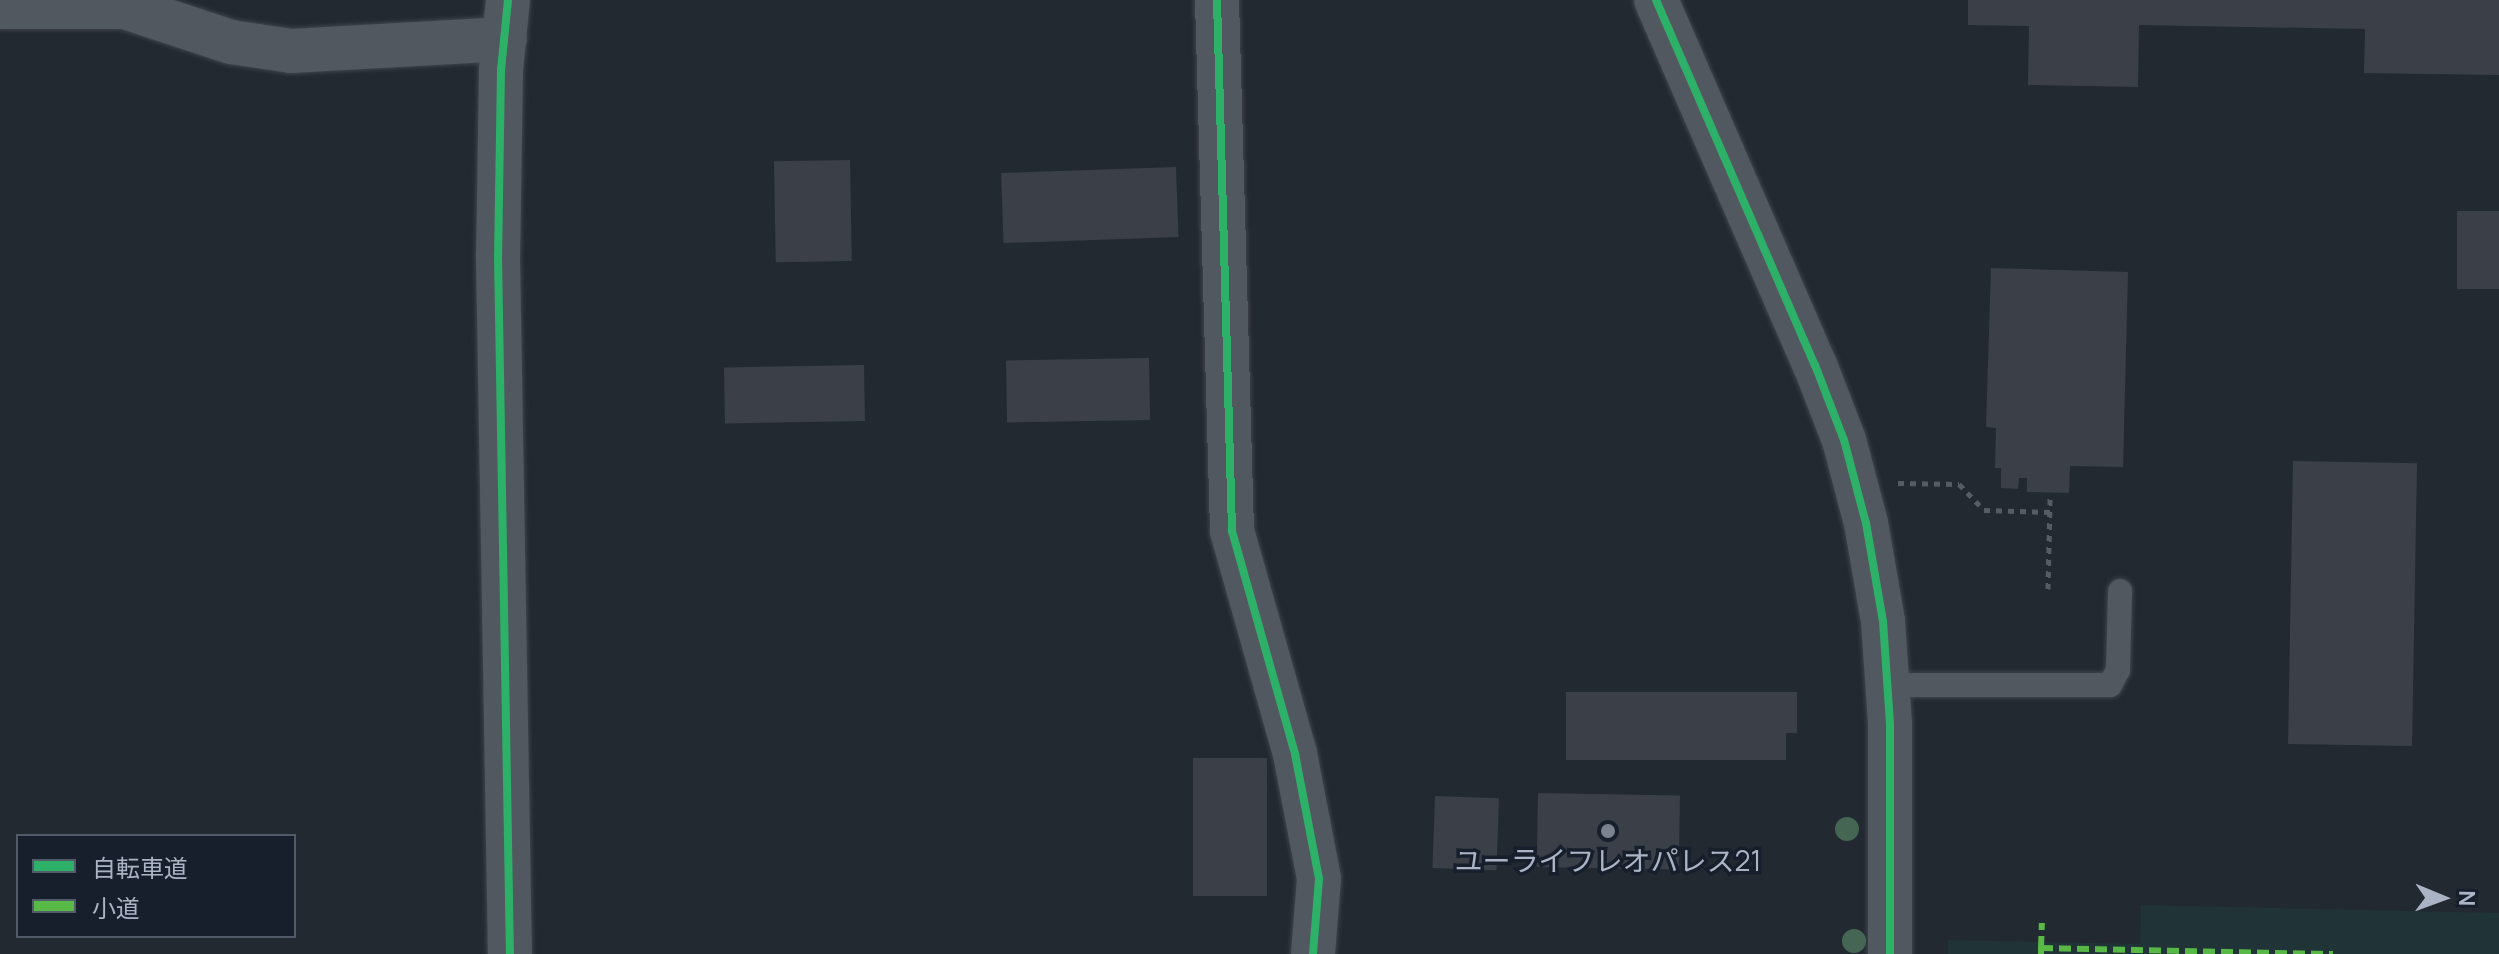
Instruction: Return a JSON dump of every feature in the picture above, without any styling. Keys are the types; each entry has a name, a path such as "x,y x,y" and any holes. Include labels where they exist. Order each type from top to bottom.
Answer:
{"street":[{"path":"1217,0 1232,531 1295,754 1316,863 1313,954"},
{"path":"1656,0 1815,365 1855,482 1883,621 1887,685 1890,954"},
{"path":"0,7 125,7 231,42 291,51 506,19 498,256 510,954"}],"lane":[{"path":"1887,685 2110,685 2118,670 2120,591"}],"path":[{"path":"1855,482 1959,484 1984,510 2050,512"},
{"path":"2048,589 2050,498"}],"green space":[{"path":"2141,905 2499,913 2499,954 1948,954 1948,940 2140,944"}],"building":[{"path":"1968,0 2499,0 2499,75 2364,73 2365,29 2139,25 2138,87 2028,85 2029,26 1968,25"},
{"path":"850,160 852,261 776,262 774,161"},
{"path":"1176,167 1178,237 1004,243 1001,173"},
{"path":"2457,211 2499,211 2499,289 2457,289"},
{"path":"1991,268 2128,272 2123,467 2070,466 2069,493 2027,492 2027,478 2019,478 2018,489 2001,488 2001,468 1995,468 1996,428 1986,427"},
{"path":"1149,358 1150,420 1007,422 1006,360"},
{"path":"864,365 865,421 725,423 724,367"},
{"path":"2293,461 2417,463 2412,746 2288,744"},
{"path":"1566,692 1797,692 1797,733 1786,733 1786,760 1566,760"},
{"path":"1193,758 1267,758 1267,896 1193,896"},
{"name":"ユーライフレオパレス21","path":"1538,793 1680,795 1679,869 1537,867"},
{"path":"1435,796 1499,798 1496,870 1432,868"}],"marked path":[{"path":"2041,948 2042,923"},
{"path":"2041,954 2041,948 2333,954"}],"cycle path":[{"path":"508,0 501,70 498,256 510,954"},
{"path":"1217,0 1232,531 1295,754 1319,879 1313,954"},
{"path":"1656,0 1815,365 1844,440 1866,523 1883,621 1890,724 1890,954"}],"place":[{"name":"ユーライフレオパレス21","path":"1608,831"}]}
